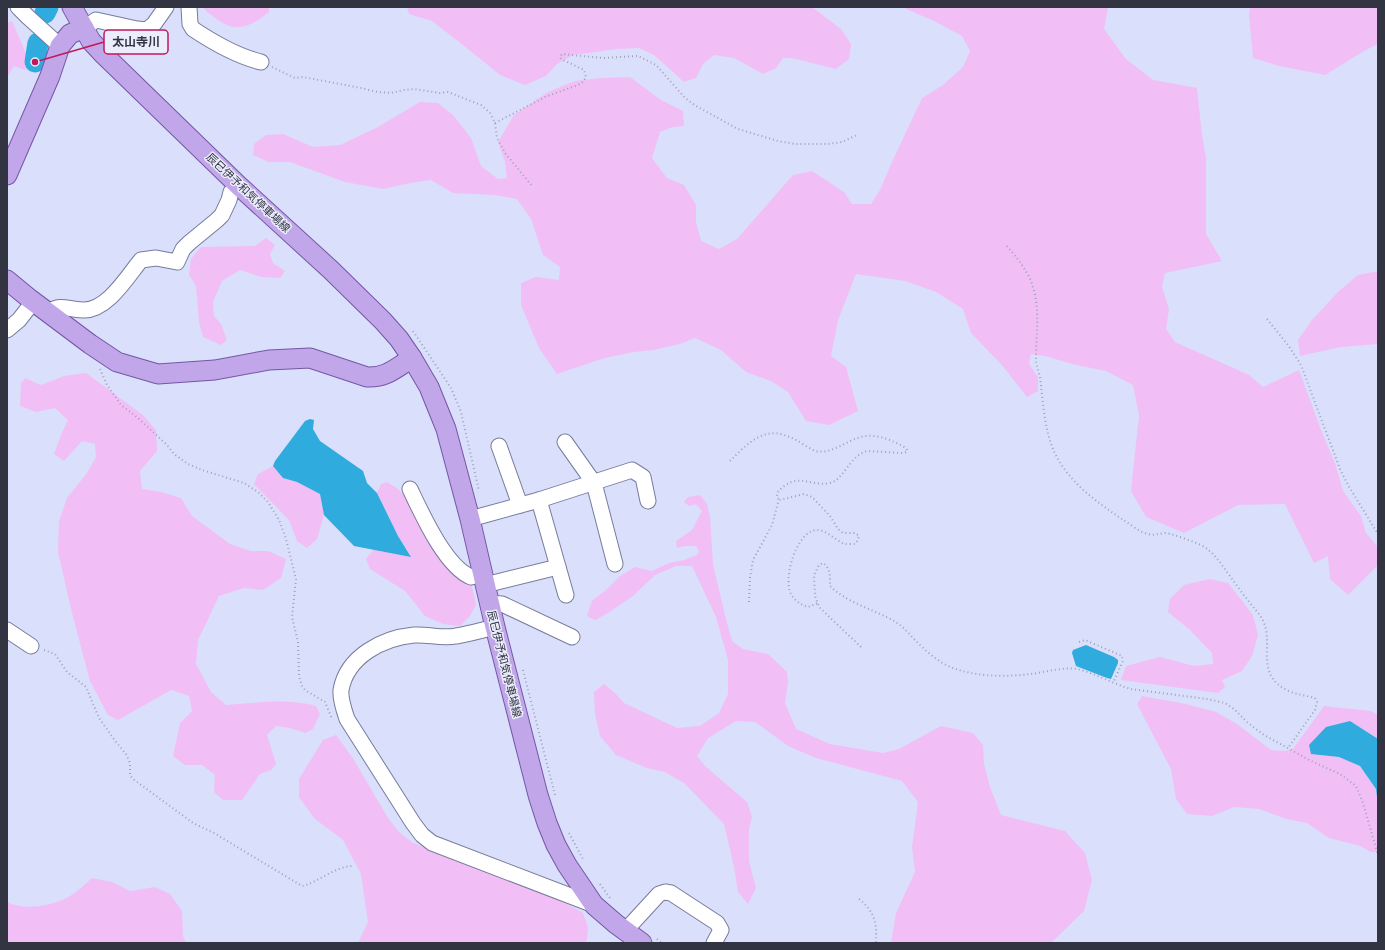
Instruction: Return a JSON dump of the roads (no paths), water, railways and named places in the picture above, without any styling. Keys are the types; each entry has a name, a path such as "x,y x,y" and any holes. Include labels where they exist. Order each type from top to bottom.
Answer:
{"main road":[{"name":"辰巳伊予和気停車場線","path":"72,7 91,41 104,55 238,185 383,321 412,358 429,387 446,429 470,519 495,627 538,795 547,823 556,845 567,865 594,905 642,943"},
{"path":"7,175 50,76 60,46 70,34 84,28"},
{"path":"7,280 40,307 117,362 158,374 215,370 269,360 310,358 367,377 377,377 386,374 412,358"}],"street":[{"path":"18,7 28,18 60,46"},
{"path":"84,28 96,20 147,30 154,24 166,7"},
{"path":"189,7 190,24 193,29 241,57 261,62"},
{"path":"7,330 19,320 40,307 90,310 96,307 126,280 141,260 156,258 177,262 183,249 222,214 231,192 238,185"},
{"path":"565,442 594,483 615,564"},
{"path":"499,446 520,505"},
{"path":"470,519 539,500 632,470 643,477 648,501"},
{"path":"410,489 445,554 457,568 486,588 502,604 572,637"},
{"path":"539,500 566,595"},
{"path":"486,588 558,567"},
{"path":"495,627 456,637 416,635 395,638 374,646 357,660 347,675 341,690 342,705 347,719 413,822 422,835 432,843 594,905"},
{"path":"7,630 31,646"},
{"path":"625,931 659,894 665,892 671,893 717,924 721,930 714,943"}],"water":[{"path":"310,419 314,420 313,429 320,441 363,471 367,483 377,493 398,536 411,557 354,546 324,515 320,494 297,482 283,478 273,466 275,461 305,421"},
{"path":"1086,645 1118,660 1111,679 1076,666 1072,653 1073,650"},
{"path":"1350,721 1378,739 1378,805 1376,789 1360,766 1339,757 1311,754 1309,745 1326,727"}],"waterway":[{"path":"45,13 48,7"},
{"path":"35,62 38,43"}],"place":[{"name":"太山寺川","path":"35,62"}]}
